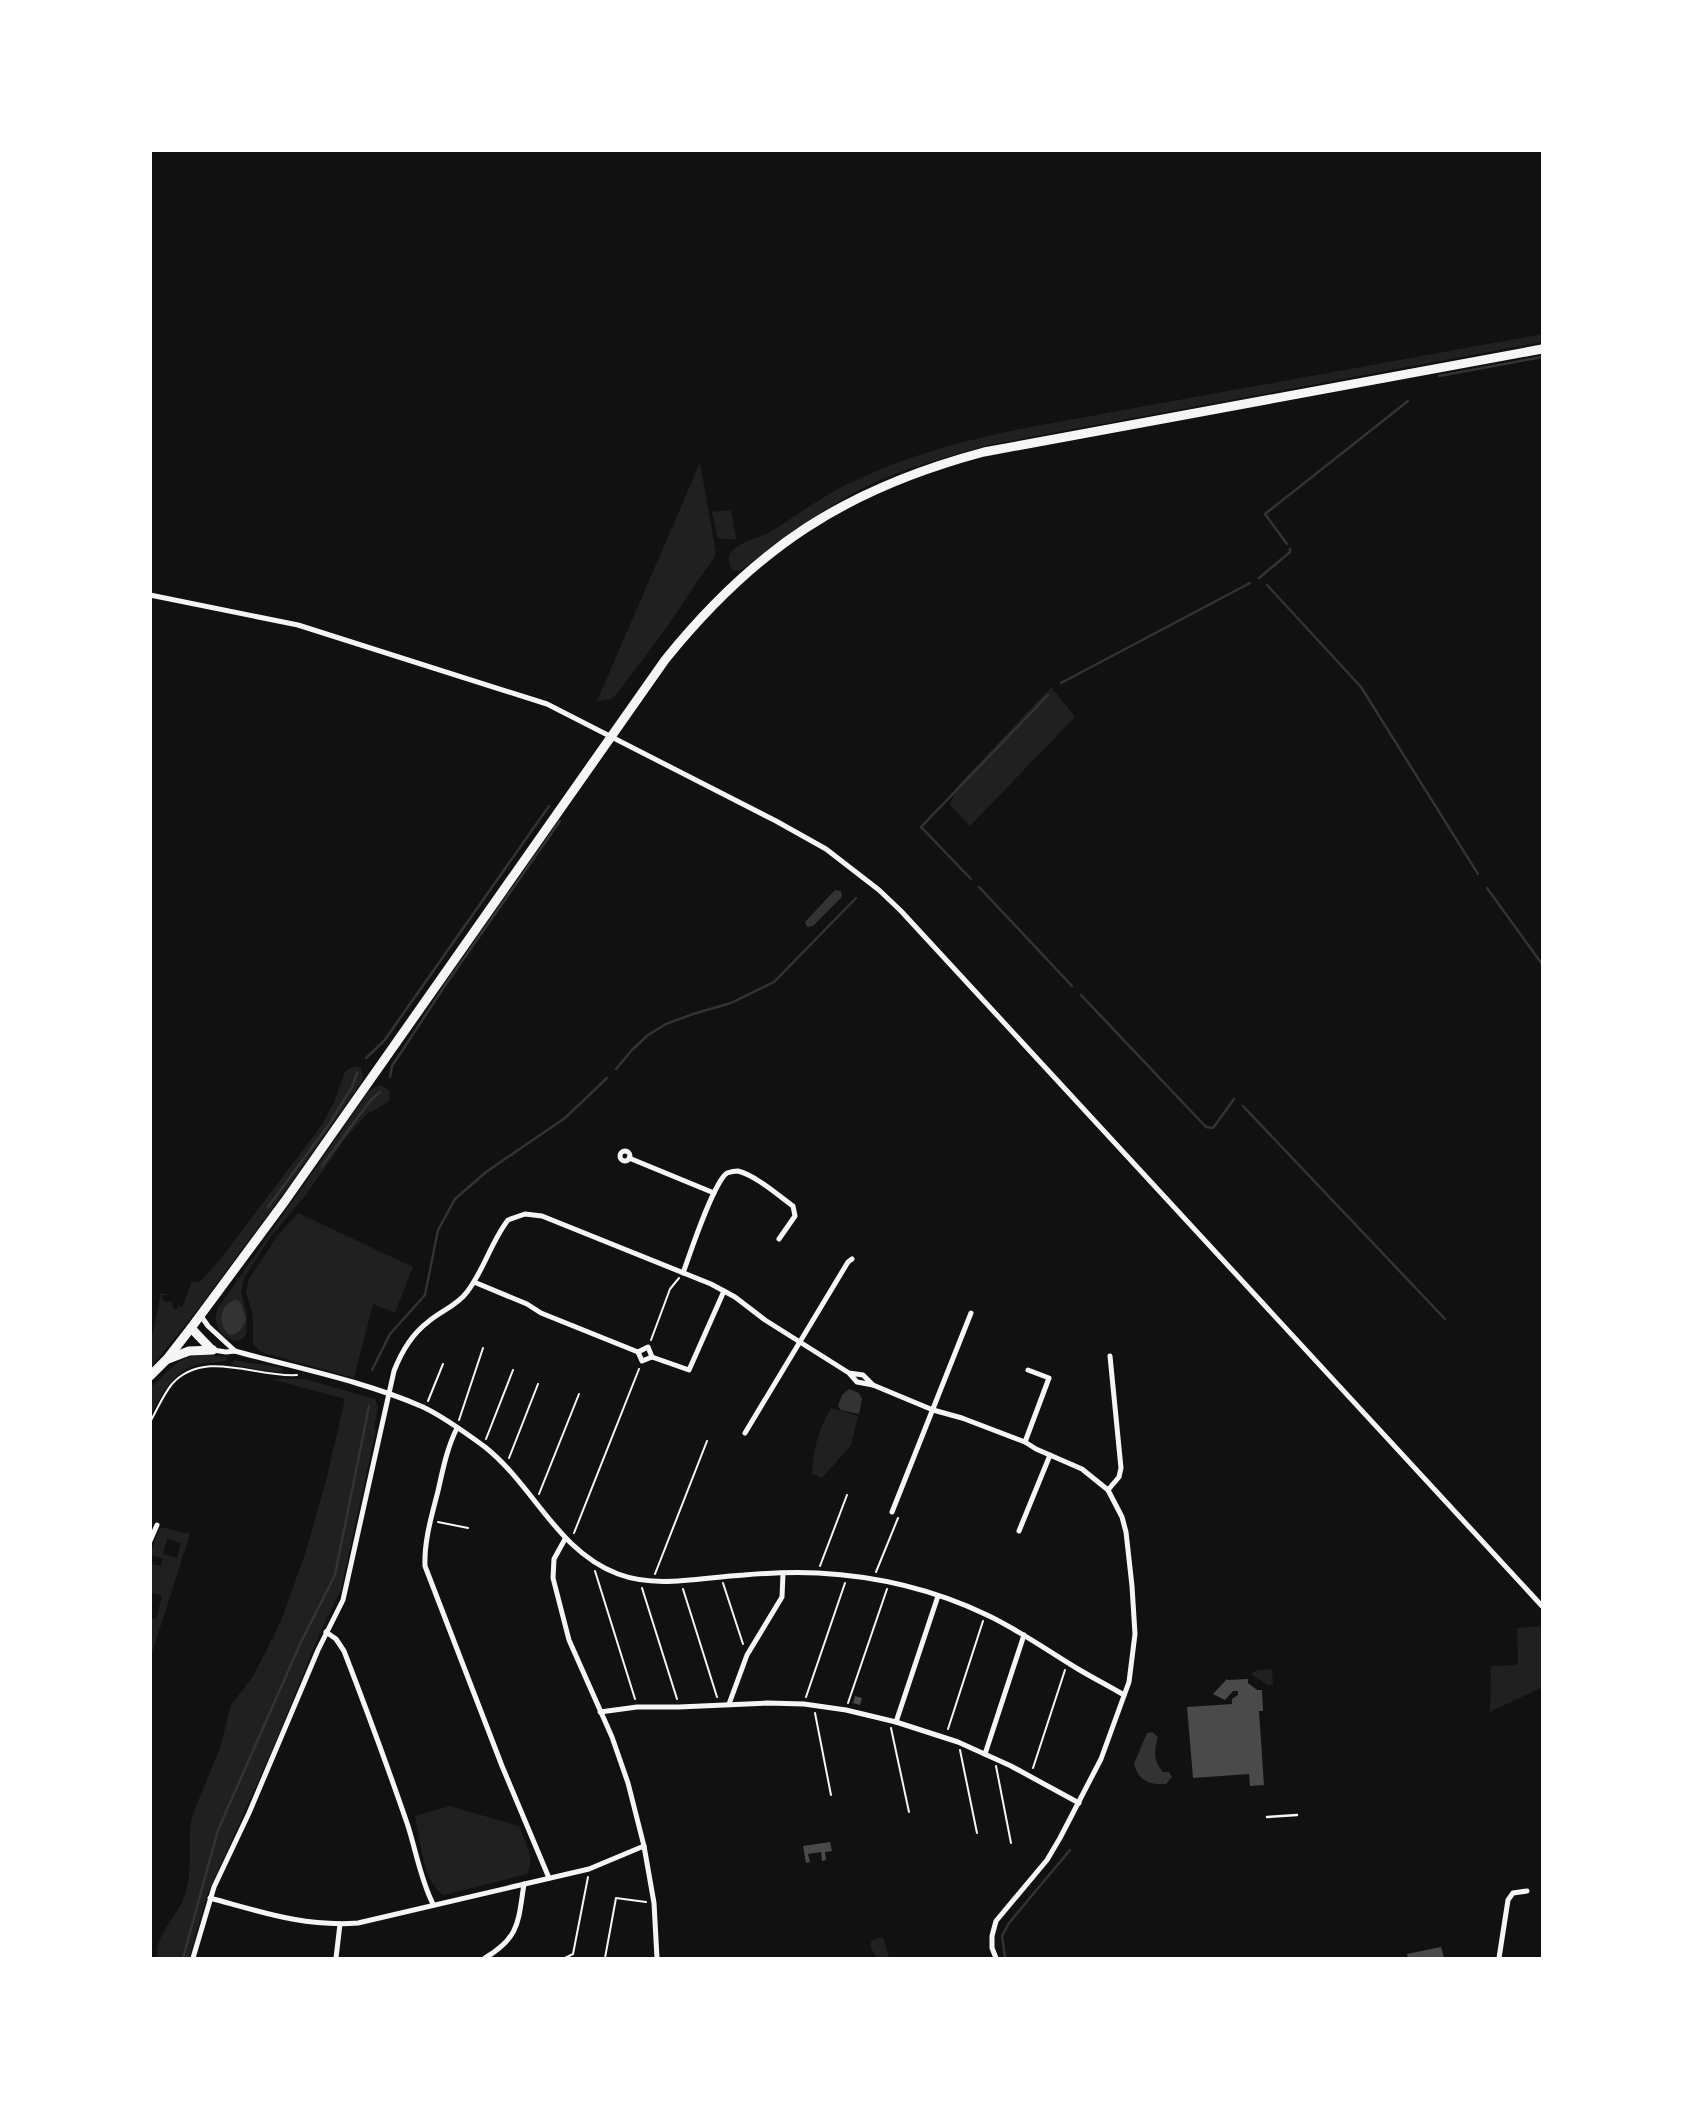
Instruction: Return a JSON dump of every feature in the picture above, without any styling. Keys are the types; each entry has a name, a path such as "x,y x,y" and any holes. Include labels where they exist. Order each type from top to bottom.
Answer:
{"main road":[{"path":"150,1376 191,1328 292,1191 622,718 686,633 769,553 812,523 853,500 898,479 945,462 984,452 1542,349"},
{"path":"191,1328 213,1350"},
{"path":"167,1359 189,1351 213,1350"}],"street":[{"path":"150,595 298,625 540,701 776,821 845,862 901,911 1542,1606"},
{"path":"629,1158 714,1193"},
{"path":"683,1273 714,1193 727,1173 736,1171 754,1179 793,1206 795,1216 779,1239"},
{"path":"193,1958 210,1898 326,1632 343,1601 388,1395 398,1361 426,1323 462,1298 474,1282 508,1220 533,1214 724,1291 849,1373 857,1382 873,1385 933,1410 1026,1442 1082,1469 1108,1490 1122,1517 1132,1586 1135,1634 1131,1672 1101,1759 1079,1803 1047,1860 996,1922 992,1936 992,1948 996,1958"},
{"path":"745,1433 852,1259"},
{"path":"474,1282 527,1304 541,1313 638,1352 642,1361 652,1357 689,1370 724,1291"},
{"path":"892,1512 971,1313"},
{"path":"200,1315 235,1351"},
{"path":"638,1352 648,1347 652,1357"},
{"path":"213,1350 235,1351 308,1370 425,1408 484,1446 506,1466 570,1544 592,1561 622,1576 639,1580 681,1581 817,1573 889,1581 985,1614 1124,1695"},
{"path":"1108,1490 1119,1477 1121,1468 1110,1356"},
{"path":"1026,1442 1049,1378 1028,1370"},
{"path":"457,1428 450,1443 430,1520 425,1546 425,1566 494,1748 549,1878"},
{"path":"1019,1531 1050,1454"},
{"path":"150,1541 157,1525"},
{"path":"565,1539 554,1559 552,1578 569,1640 619,1755 644,1846 654,1903 657,1956 650,1958"},
{"path":"729,1704 747,1655 782,1597 783,1574"},
{"path":"893,1721 939,1596"},
{"path":"326,1632 336,1639 344,1651 408,1826 425,1889 433,1904"},
{"path":"985,1754 1024,1635"},
{"path":"600,1712 638,1707 804,1703 846,1710 946,1737 994,1758 1079,1803"},
{"path":"210,1898 288,1919 358,1923 589,1869 644,1846"},
{"path":"485,1958 514,1935 524,1884"},
{"path":"1499,1958 1508,1900 1513,1892 1527,1891"},
{"path":"336,1958 340,1924"}],"lane":[{"path":"1266,1817 1297,1815"}],"path":[{"path":"648,1347 670,1289 683,1273"},
{"path":"457,1428 484,1348"},
{"path":"570,1544 642,1361"},
{"path":"425,1408 443,1364"},
{"path":"150,1422 172,1385 187,1373 203,1366 283,1376 297,1375 308,1370"},
{"path":"484,1446 513,1370"},
{"path":"506,1466 538,1384"},
{"path":"536,1502 579,1394"},
{"path":"653,1580 706,1441"},
{"path":"817,1573 847,1495"},
{"path":"873,1579 899,1515 892,1512"},
{"path":"442,1522 468,1528"},
{"path":"592,1561 638,1707"},
{"path":"804,1703 848,1576"},
{"path":"721,1577 747,1655"},
{"path":"639,1580 679,1707"},
{"path":"681,1581 720,1705"},
{"path":"846,1710 889,1581"},
{"path":"946,1737 985,1614"},
{"path":"1030,1776 1068,1662"},
{"path":"814,1705 831,1795"},
{"path":"893,1721 909,1812"},
{"path":"958,1742 978,1833"},
{"path":"994,1758 1011,1843"},
{"path":"566,1958 573,1954 589,1869"},
{"path":"605,1958 617,1898 654,1903"}],"shaded area":[{"path":"1542,334 1542,342 988,445 910,469 865,487 816,516 740,571 732,570 729,562 733,550 740,545 770,532 838,489 883,468 953,445 1025,428"},
{"path":"700,463 716,553 669,624 616,695 611,699 597,701"},
{"path":"731,510 736,539 717,537 712,512"},
{"path":"1051,687 1075,717 970,826 950,805 957,787"},
{"path":"835,890 841,891 841,898 813,926 807,927 805,922"},
{"path":"357,1066 361,1068 361,1083 192,1317 151,1367 151,1341 161,1293 170,1295 163,1295 162,1301 172,1302 174,1310 178,1305 183,1305 192,1281 201,1281 222,1257 321,1126 345,1072"},
{"path":"380,1085 389,1090 390,1099 367,1114 347,1136 305,1196 272,1235 244,1278 241,1291 247,1316 246,1335 239,1341 223,1335 217,1326 218,1308 367,1094"},
{"path":"298,1213 413,1267 395,1313 373,1304 354,1378 261,1352 253,1344 253,1316 246,1293 249,1279 278,1235"},
{"path":"236,1299 241,1303 246,1319 240,1330 229,1335 221,1319 226,1306"},
{"path":"203,1354 226,1357 227,1360 200,1364 183,1371 164,1391 151,1415 151,1387 180,1361"},
{"path":"234,1360 282,1368 284,1371 272,1372 234,1365"},
{"path":"271,1379 305,1379 375,1399 378,1407 376,1430 341,1590 207,1895 189,1958 157,1958 162,1934 180,1906 187,1889 192,1816 220,1748 231,1705 252,1678 281,1621 306,1551 345,1399"},
{"path":"849,1389 859,1393 862,1399 859,1414 841,1410 838,1406 842,1395"},
{"path":"831,1408 858,1416 851,1445 822,1478 812,1474 814,1457 817,1440"},
{"path":"160,1527 190,1534 151,1656 151,1618 156,1619 162,1596 151,1592 151,1564 161,1566 163,1559 151,1555","holes":["167,1539 181,1543 177,1558 163,1554"]},
{"path":"1542,1626 1542,1687 1490,1712 1491,1666 1516,1665 1517,1628"},
{"path":"1272,1669 1273,1685 1268,1685 1251,1674 1255,1671"},
{"path":"1152,1732 1158,1737 1155,1752 1157,1764 1163,1772 1169,1772 1172,1777 1166,1784 1146,1781 1134,1764 1147,1733"},
{"path":"450,1806 519,1826 530,1856 527,1874 444,1895 437,1889 427,1871 415,1816"},
{"path":"882,1937 889,1958 877,1958 870,1946 872,1940"}],"building":[{"path":"1227,1679 1248,1679 1248,1683 1257,1690 1262,1690 1263,1711 1259,1711 1264,1785 1250,1786 1249,1774 1193,1778 1187,1707 1232,1704 1238,1691 1233,1691 1225,1700 1213,1694"},
{"path":"855,1696 862,1698 860,1705 853,1703"},
{"path":"830,1842 832,1851 825,1852 826,1860 822,1861 821,1852 808,1854 810,1862 806,1863 803,1846"},
{"path":"1441,1947 1444,1958 1408,1958 1407,1954"}],"waterway":[{"path":"1439,376 1542,357"},
{"path":"1287,544 1265,514 1408,401"},
{"path":"1259,578 1290,552 1290,549"},
{"path":"1061,683 1250,583"},
{"path":"1267,585 1361,687 1478,874"},
{"path":"971,879 921,827 1048,695"},
{"path":"366,1058 384,1041 549,806"},
{"path":"390,1077 392,1066 446,984 560,821"},
{"path":"979,887 1072,986"},
{"path":"1487,888 1542,964"},
{"path":"616,1069 648,1035 666,1024 731,1003 774,982 856,898"},
{"path":"1081,995 1206,1127 1213,1128 1234,1099"},
{"path":"268,1207 330,1123 352,1087 357,1073"},
{"path":"372,1370 390,1334 425,1295 438,1230 455,1199 486,1172 565,1118 607,1078"},
{"path":"322,1166 370,1101 380,1092"},
{"path":"1243,1106 1445,1319"},
{"path":"183,1958 218,1830 301,1642 335,1575 369,1406"},
{"path":"1005,1957 1002,1936 1009,1923 1070,1850"}]}
